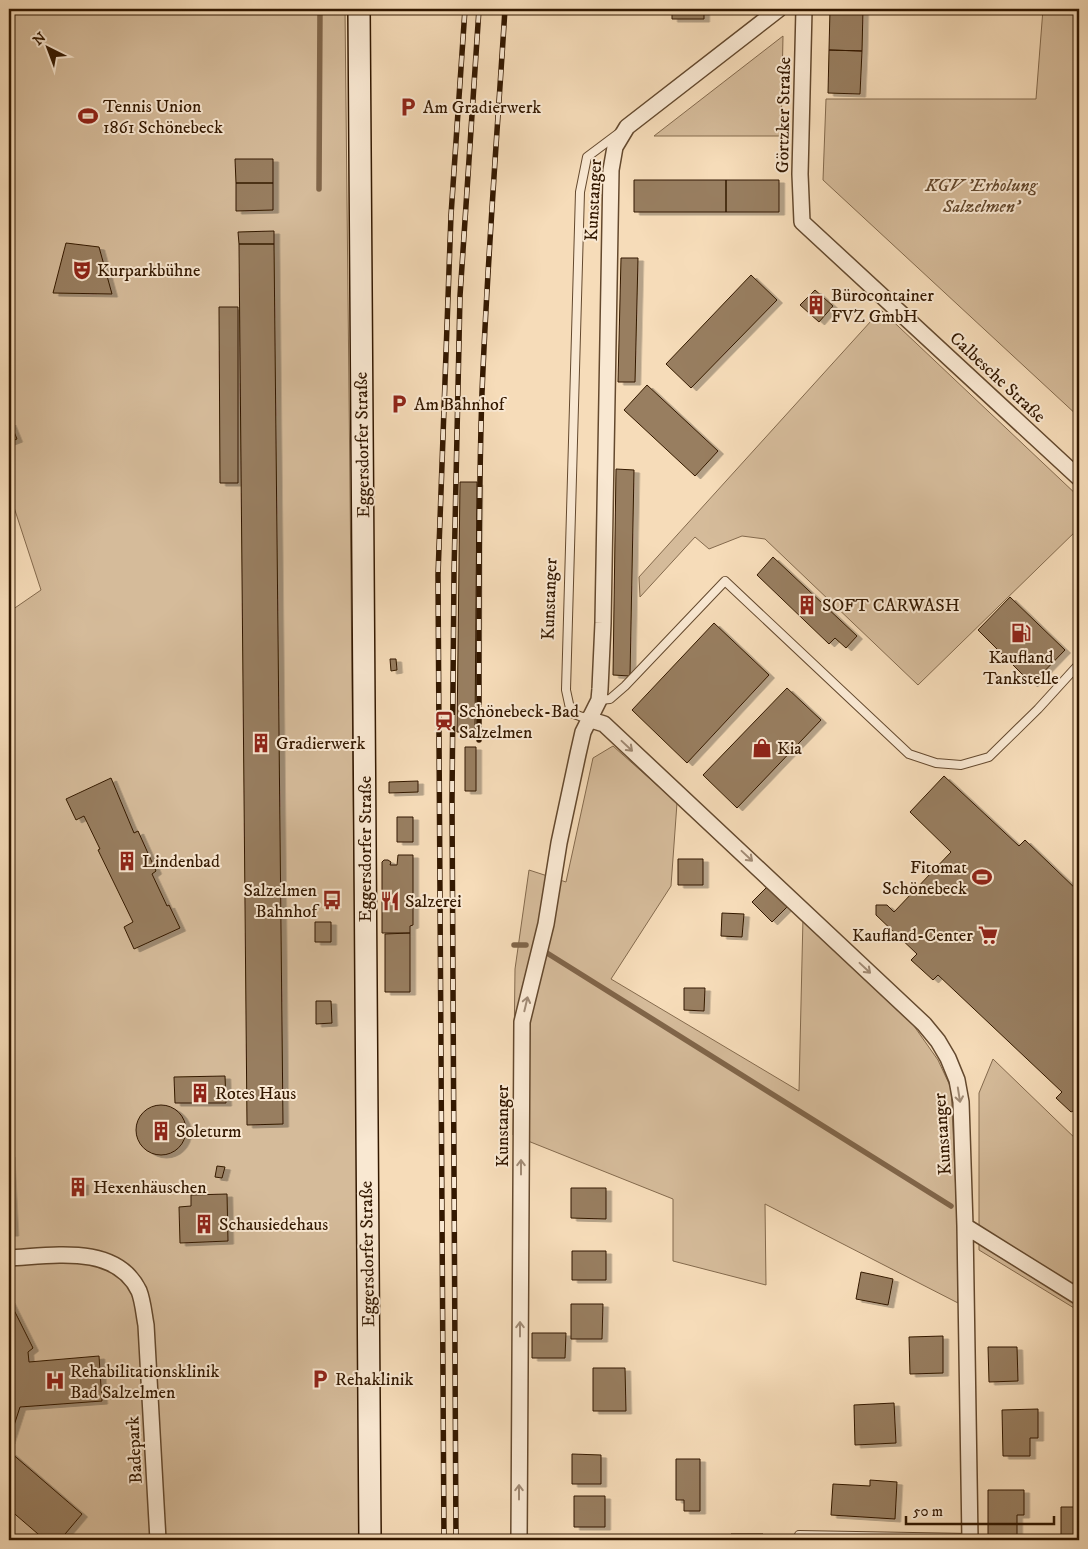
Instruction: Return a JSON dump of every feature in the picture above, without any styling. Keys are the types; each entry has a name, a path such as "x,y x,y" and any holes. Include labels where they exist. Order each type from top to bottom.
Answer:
{"street":[{"name":"Eggersdorfer Straße","path":"359,9 370,1540"},
{"path":"626,127 780,9"},
{"name":"Görtzker Straße","path":"802,222 800,181 804,9"},
{"name":"Kunstanger","path":"519,1540 522,1022 546,924 558,843 583,732 599,700 603,623 611,170 615,147 626,127"},
{"name":"Calbesche Straße","path":"802,222 1079,478"},
{"name":"Kunstanger","path":"588,719 604,724 924,1024 938,1041 948,1058 957,1080 961,1102 970,1539"},
{"path":"965,1226 1079,1296"},
{"name":"Badepark","path":"9,1258 80,1256 103,1260 118,1267 130,1278 139,1292 146,1325 158,1540"}],"lane":[{"name":"Kunstanger","path":"588,719 571,713 566,690 580,192 587,157 626,127"},
{"path":"599,700 610,700 625,686 725,581 909,754 936,763 961,765 989,756 1038,709 1079,664"},
{"path":"799,1535 970,1539"}],"green space":[{"path":"9,9 345,9 361,1540 9,1540 9,612 41,590 9,492"},
{"name":"KGV 'Erholung Salzelmen'","path":"1043,9 1079,9 1079,417 823,180 826,99 1036,99"},
{"path":"783,36 781,136 654,136"},
{"path":"881,310 1079,497 1079,528 918,685 765,539 742,536 709,549 695,537 640,597 639,577"},
{"path":"613,746 677,803 671,886 611,979 799,1091 803,917 909,1019 938,1060 951,1088 960,1279 958,1303 765,1204 766,1285 673,1261 673,1199 513,1135 515,969 529,870 566,882 593,758"},
{"path":"993,1059 1079,1142 1079,1311 979,1250 979,1093"}],"building":[{"path":"672,9 704,9 704,19 672,19"},
{"path":"830,9 863,9 862,51 829,50"},
{"path":"829,50 862,51 860,94 828,93"},
{"path":"235,159 273,159 273,183 236,183"},
{"path":"634,180 726,180 726,212 634,212"},
{"path":"726,180 779,180 779,212 726,212"},
{"path":"236,183 273,183 273,210 236,211"},
{"path":"274,231 274,244 239,244 238,232"},
{"name":"Kurparkbühne","path":"66,243 99,247 112,294 53,293"},
{"name":"Gradierwerk","path":"239,244 274,244 283,1124 247,1125"},
{"path":"621,258 638,258 635,382 618,382"},
{"path":"751,275 777,300 691,388 666,364"},
{"name":"Bürocontainer FVZ GmbH","path":"815,290 833,306 819,322 800,305"},
{"path":"219,307 238,307 238,483 220,483"},
{"path":"647,385 718,451 695,476 624,410"},
{"path":"9,423 17,439 9,442"},
{"path":"616,469 634,470 630,676 613,675"},
{"path":"460,482 477,482 475,732 457,732"},
{"name":"SOFT CARWASH","path":"773,557 857,636 846,648 835,638 829,644 757,575"},
{"path":"1010,597 1065,650 1032,684 978,630"},
{"path":"714,623 769,675 687,763 632,710"},
{"path":"390,659 396,659 397,670 391,671"},
{"name":"Kia","path":"787,688 821,720 737,808 703,775"},
{"path":"465,747 476,747 476,791 465,791"},
{"name":"Kaufland-Center","path":"944,776 1019,846 1025,840 1079,892 1079,1117 1056,1098 1062,1092 938,975 933,980 911,960 917,954 876,915 876,905 887,905 894,912 951,852 910,812"},
{"name":"Lindenbad","path":"111,778 134,833 138,831 156,871 152,874 180,928 134,949 124,927 133,922 98,850 100,849 84,816 76,820 66,799"},
{"path":"418,781 418,792 389,793 389,782"},
{"path":"397,817 413,817 413,842 397,842"},
{"path":"398,855 413,855 413,925 410,926 410,933 382,933 382,862 388,860 391,862 390,865 397,865"},
{"path":"678,859 703,859 703,885 678,885"},
{"path":"767,887 787,907 772,922 752,902"},
{"path":"722,913 744,914 742,937 721,936"},
{"path":"315,922 331,922 331,942 315,942"},
{"path":"410,933 410,992 385,992 385,934"},
{"path":"684,988 705,988 704,1011 684,1010"},
{"path":"316,1001 331,1001 332,1023 316,1024"},
{"name":"Rotes Haus","path":"225,1076 226,1103 175,1103 174,1077"},
{"name":"Soleturm","path":"156,1105 166,1105 179,1112 186,1125 186,1135 179,1148 166,1155 156,1155 147,1151 140,1144 136,1135 136,1125 140,1116 147,1109"},
{"path":"9,1154 13,1233 9,1233"},
{"path":"217,1166 225,1167 222,1178 215,1177"},
{"name":"Hexenhäuschen","path":"83,1182 83,1192 74,1192 73,1183"},
{"path":"571,1188 606,1188 606,1219 571,1218"},
{"name":"Schausiedehaus","path":"227,1194 228,1241 180,1243 179,1207 191,1206 191,1195"},
{"path":"572,1251 606,1251 606,1280 572,1280"},
{"path":"861,1272 893,1279 888,1305 856,1299"},
{"name":"Rehabilitationsklinik Bad Salzelmen","path":"9,1300 33,1348 28,1352 29,1362 99,1356 102,1401 20,1407 9,1441"},
{"path":"571,1304 603,1304 602,1339 571,1339"},
{"path":"532,1333 566,1333 565,1358 532,1358"},
{"path":"943,1336 943,1373 910,1374 909,1337"},
{"path":"988,1347 1017,1347 1018,1381 989,1382"},
{"path":"593,1368 625,1368 626,1411 593,1411"},
{"path":"1075,1381 1079,1381 1079,1423 1076,1423"},
{"path":"894,1403 896,1443 855,1445 854,1405"},
{"path":"1038,1409 1038,1438 1030,1438 1030,1456 1003,1456 1002,1410"},
{"path":"1076,1451 1079,1451 1079,1466 1076,1466"},
{"path":"10,1452 82,1514 60,1540 45,1540 9,1509"},
{"path":"572,1454 601,1455 601,1484 572,1484"},
{"path":"676,1459 700,1459 700,1511 684,1511 684,1500 676,1500"},
{"path":"870,1480 897,1482 895,1519 831,1515 833,1484 870,1486"},
{"path":"988,1490 1024,1490 1024,1515 1017,1515 1017,1538 988,1538"},
{"path":"574,1496 605,1496 605,1527 574,1527"},
{"path":"1061,1507 1079,1507 1079,1536 1061,1536"},
{"path":"731,1534 763,1534 763,1540 732,1540"}],"waterway":[{"path":"319,189 320,9"},
{"path":"514,945 526,945"},
{"path":"547,953 951,1206"}],"railway":[{"path":"444,1540 438,575 451,215 465,9"},
{"path":"456,1540 452,801 454,573 460,296 479,9"},
{"path":"479,740 479,523 482,393 489,249 505,9"}],"place":[{"name":"Am Gradierwerk","path":"408,107"},
{"name":"Tennis Union 1861 Schönebeck","path":"88,116"},
{"name":"Kurparkbühne","path":"82,270"},
{"name":"Bürocontainer FVZ GmbH","path":"816,305"},
{"name":"Am Bahnhof","path":"399,404"},
{"name":"SOFT CARWASH","path":"807,605"},
{"name":"Kaufland Tankstelle","path":"1021,633"},
{"name":"Schönebeck-Bad Salzelmen","path":"444,721"},
{"name":"Gradierwerk","path":"261,743"},
{"name":"Kia","path":"762,748"},
{"name":"Lindenbad","path":"127,861"},
{"name":"Fitomat Schönebeck","path":"982,877"},
{"name":"Salzelmen Bahnhof","path":"332,900"},
{"name":"Salzerei","path":"390,901"},
{"name":"Kaufland-Center","path":"988,935"},
{"name":"Rotes Haus","path":"200,1093"},
{"name":"Soleturm","path":"161,1131"},
{"name":"Hexenhäuschen","path":"78,1187"},
{"name":"Schausiedehaus","path":"204,1224"},
{"name":"Rehaklinik","path":"320,1379"},
{"name":"Rehabilitationsklinik Bad Salzelmen","path":"55,1381"}]}
